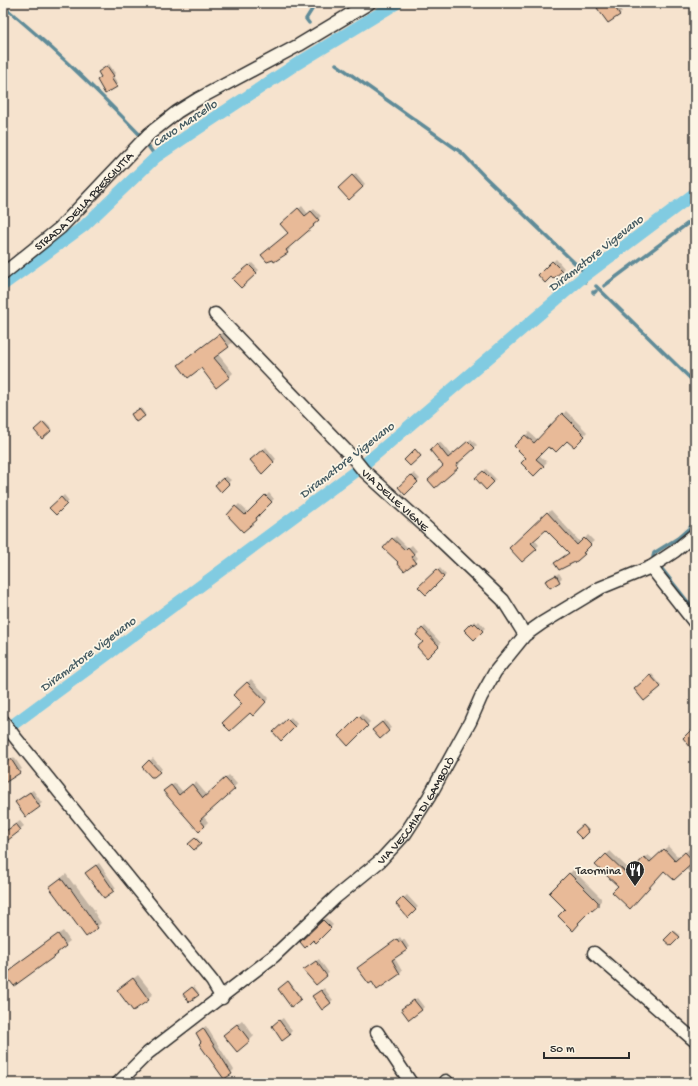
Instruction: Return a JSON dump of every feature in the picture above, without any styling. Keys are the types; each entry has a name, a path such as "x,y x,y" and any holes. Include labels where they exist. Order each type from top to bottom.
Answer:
{"street":[{"name":"STRADA DELLA PRESCIUTTA","path":"3,274 60,228 149,134 177,112 369,3"},
{"name":"VIA DELLE VIGNE","path":"215,314 364,470 437,536 503,600 525,635"},
{"name":"VIA VECCHIA DI GAMBOLÒ","path":"118,1083 148,1053 222,998 274,956 336,897 380,861 405,834 432,790 470,722 481,697 495,672 525,635 542,622 600,588 651,567 675,551 695,534"},
{"path":"651,567 695,623"},
{"path":"3,721 212,981 222,998"},
{"path":"594,952 695,1041"},
{"path":"377,1032 410,1083"}],"building":[{"path":"605,3 612,3 620,15 608,23 597,8"},
{"path":"107,66 114,76 111,78 117,87 105,94 97,80 101,77 98,72"},
{"path":"352,175 363,187 349,200 338,188"},
{"path":"298,208 305,216 311,211 319,220 286,250 288,253 274,262 273,260 267,262 261,255 288,233 280,224"},
{"path":"552,261 562,271 553,279 551,277 545,283 538,275"},
{"path":"249,265 257,273 241,288 232,279"},
{"path":"219,334 229,347 214,358 230,377 216,388 201,368 188,378 178,365"},
{"path":"139,409 145,416 136,422 131,414"},
{"path":"562,413 585,436 574,447 567,441 556,452 552,448 551,449 548,447 536,459 544,466 534,476 521,463 526,458 514,446 525,435 534,443"},
{"path":"43,422 51,431 42,439 34,430"},
{"path":"468,441 475,448 456,465 458,468 435,488 428,480 443,466 430,450 437,444 448,458"},
{"path":"263,449 274,462 262,474 250,460"},
{"path":"415,449 421,456 410,466 404,460"},
{"path":"483,471 494,482 486,490 475,478"},
{"path":"411,475 418,482 405,495 398,487"},
{"path":"223,478 229,484 221,492 215,485"},
{"path":"265,495 272,502 256,518 257,520 243,532 227,515 235,506 245,515"},
{"path":"61,497 67,504 56,515 49,508"},
{"path":"547,512 577,545 584,538 591,545 583,553 585,554 577,561 559,570 554,563 569,553 546,530 531,543 537,549 522,562 509,548"},
{"path":"392,538 405,550 408,547 414,554 412,557 416,562 404,571 397,563 398,562 383,548"},
{"path":"437,569 444,577 426,595 418,587"},
{"path":"556,575 560,582 550,588 545,581"},
{"path":"471,623 473,625 475,623 483,631 474,640 464,630"},
{"path":"422,628 439,646 427,658 417,647 423,642 416,635"},
{"path":"650,675 661,687 644,701 634,689"},
{"path":"247,682 266,702 253,716 250,713 230,731 222,723 242,704 233,695"},
{"path":"359,716 368,726 348,746 339,736"},
{"path":"287,719 295,727 281,741 273,732"},
{"path":"382,722 389,731 380,739 372,730"},
{"path":"691,730 695,736 695,753 683,738"},
{"path":"11,759 20,773 3,784 3,764"},
{"path":"149,760 160,772 154,777 151,777 142,767"},
{"path":"225,778 235,789 200,820 205,826 199,832 163,791 171,785 179,795 192,784 203,798"},
{"path":"30,792 40,807 26,817 15,802"},
{"path":"16,824 21,830 3,844 3,833"},
{"path":"583,825 589,832 582,839 575,832"},
{"path":"195,838 201,844 194,850 188,844"},
{"path":"664,849 675,861 685,852 694,862 674,880 664,871 630,909 612,892 618,886 595,865 606,854 628,875 644,857 650,862"},
{"path":"96,865 114,891 104,898 85,873"},
{"path":"569,873 598,902 598,906 592,911 591,910 578,923 579,924 573,931 558,916 565,909 549,893"},
{"path":"61,878 69,889 70,888 98,928 86,937 49,887"},
{"path":"403,897 416,910 408,918 396,904"},
{"path":"323,920 331,928 316,943 313,940 305,948 300,942"},
{"path":"673,931 680,937 671,946 664,940"},
{"path":"58,934 66,946 57,953 58,954 14,986 5,975 15,967 14,966"},
{"path":"397,939 399,942 401,941 407,950 392,960 400,974 377,990 372,982 369,984 357,968"},
{"path":"316,961 327,976 316,985 303,970"},
{"path":"133,978 149,1000 133,1011 117,990"},
{"path":"288,981 301,999 291,1007 278,989"},
{"path":"192,987 199,995 189,1002 183,994"},
{"path":"321,990 331,1003 322,1010 312,996"},
{"path":"414,1000 422,1010 409,1020 401,1009"},
{"path":"279,1020 290,1035 282,1041 272,1026"},
{"path":"237,1024 250,1041 237,1052 223,1035"},
{"path":"203,1028 232,1074 224,1079 199,1044 201,1042 196,1033"}],"waterway":[{"path":"309,23 306,19 316,3"},
{"name":"Cavo Marcello","path":"3,285 84,226 156,157 295,65 397,3"},
{"path":"3,6 74,69 141,136"},
{"path":"336,64 462,153 582,270"},
{"path":"148,146 156,157"},
{"name":"Diramatore Vigevano","path":"3,732 361,467 582,278 695,193"},
{"path":"604,286 695,218"},
{"name":"Diramatore Vigevano","path":"582,278 585,282"},
{"path":"596,286 695,383"},
{"path":"593,292 594,293 596,291"},
{"path":"653,557 654,553 678,538 695,523"},
{"path":"662,569 695,611"}],"place":[{"name":"Taormina","path":"635,887"}]}
